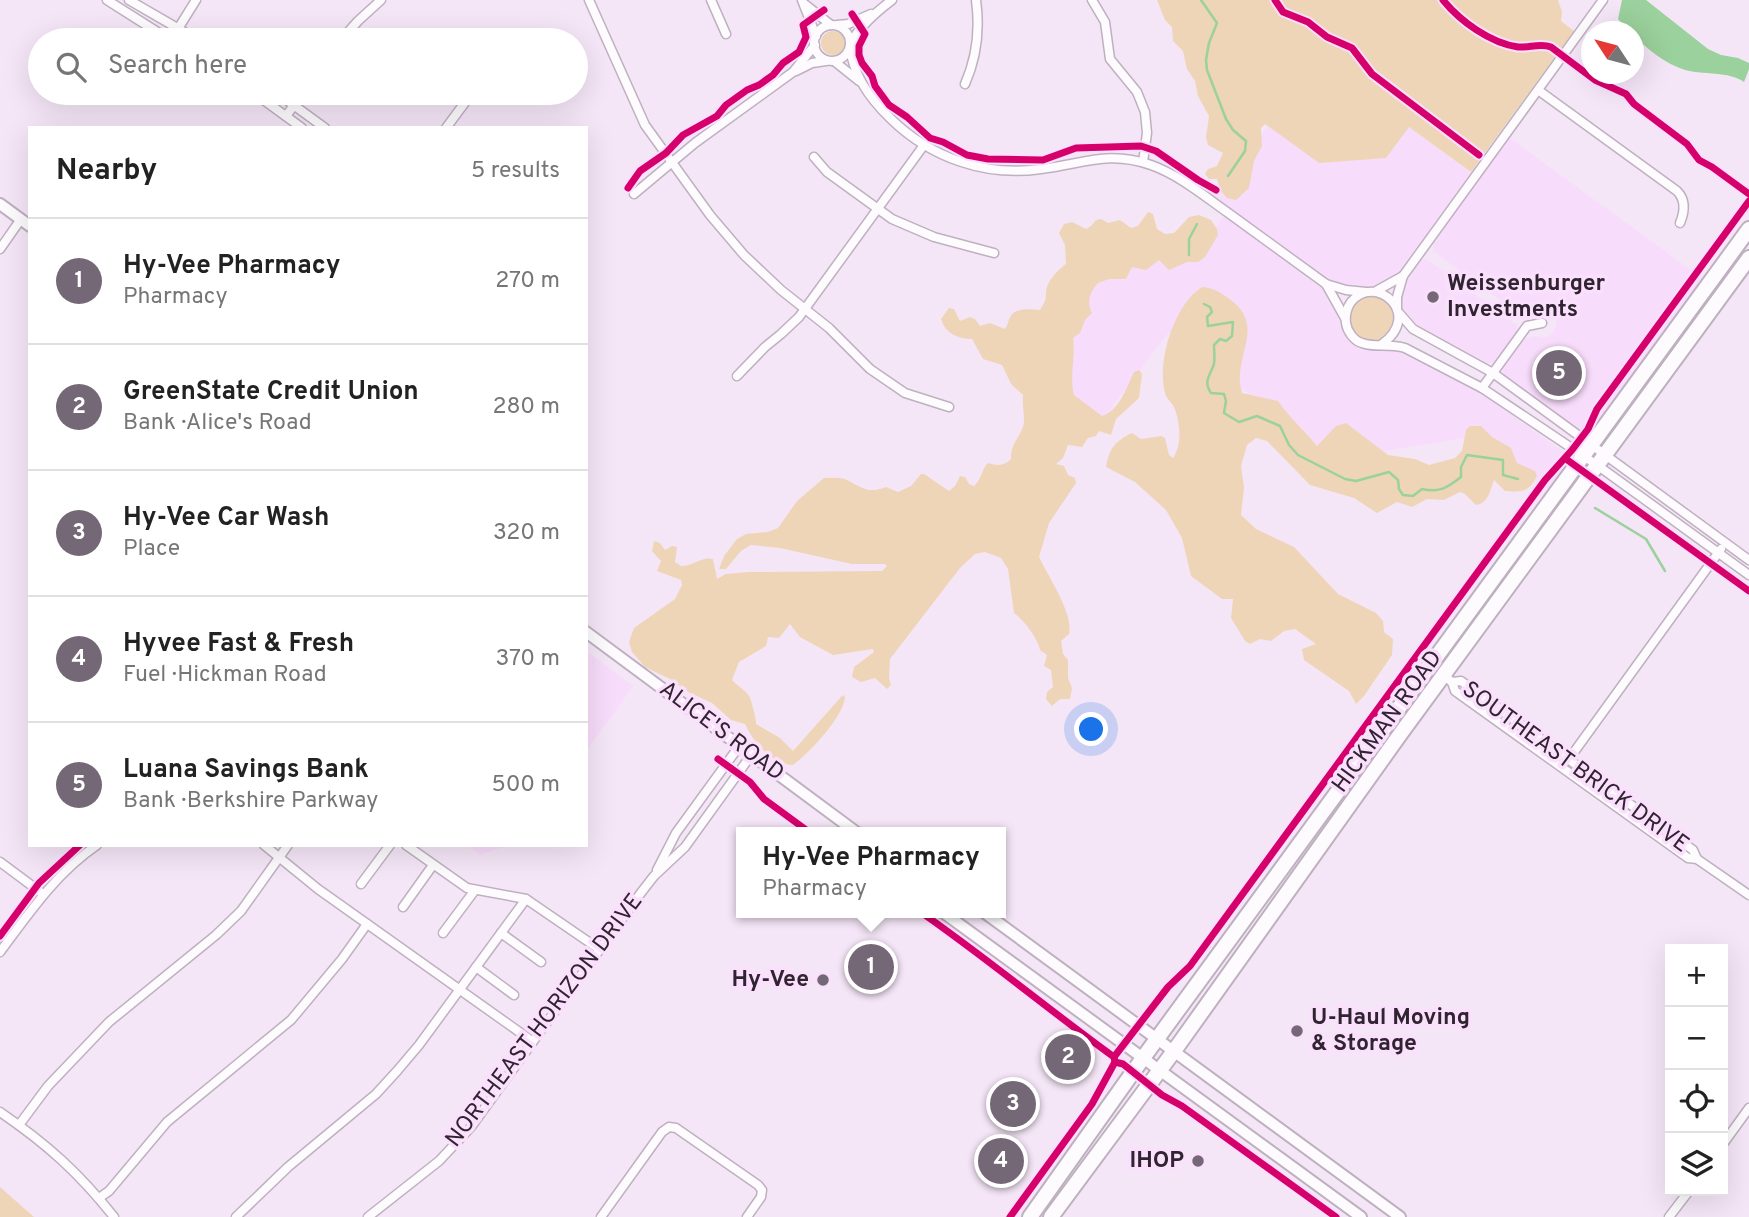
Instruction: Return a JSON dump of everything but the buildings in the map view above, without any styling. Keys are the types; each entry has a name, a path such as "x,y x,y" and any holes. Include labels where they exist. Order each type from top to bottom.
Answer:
{"highway":[{"name":"HICKMAN ROAD","path":"1051,1217 1174,1051 1374,771 1448,678 1749,229"},
{"name":"HICKMAN ROAD","path":"1030,1217 1143,1058 1583,457 1598,453 1749,258"},
{"path":"1448,678 1440,670 1443,658 1502,577 1511,561 1509,557"},
{"path":"1374,771 1376,754 1427,680 1433,670 1432,662"}],"main road":[{"path":"0,204 26,223"},
{"name":"ALICE'S ROAD","path":"588,633 849,827"},
{"path":"951,918 1361,1217"},
{"path":"992,918 1400,1217"}],"street":[{"path":"107,0 152,28"},
{"path":"129,0 175,28"},
{"path":"178,28 196,0"},
{"path":"352,28 382,0"},
{"path":"589,0 645,125 735,246 761,273 829,328 870,369 892,385 920,399 949,407"},
{"path":"711,0 726,34"},
{"path":"802,0 834,25 845,30 853,62 862,83 888,117 924,145 965,164 995,170 1042,169 1100,158 1143,162 1181,179 1326,284 1390,298 1413,329 1493,373 1598,453 1749,560"},
{"path":"802,0 821,57 862,83"},
{"path":"793,72 822,28 848,24 877,11 892,0"},
{"path":"965,84 977,40 976,0"},
{"path":"1092,0 1105,22 1110,59 1137,92 1145,112 1147,133 1143,162"},
{"path":"1382,344 1392,337 1397,328 1397,297 1403,275 1604,0"},
{"path":"634,194 672,160 793,72 812,63 842,58 877,11"},
{"path":"1538,90 1677,191 1683,200 1684,213 1680,223"},
{"path":"271,105 299,126"},
{"path":"286,116 294,105 322,126"},
{"path":"447,126 463,105"},
{"path":"737,376 765,347 789,328 924,145"},
{"path":"814,157 822,168 877,209 919,232 994,253"},
{"path":"0,249 26,223"},
{"path":"1346,319 1352,301 1403,275"},
{"path":"1326,284 1346,319 1350,334 1357,341 1405,348 1482,387 1583,457"},
{"path":"1482,387 1527,326 1542,323"},
{"path":"1598,453 1718,553 1749,575"},
{"path":"1569,760 1725,543"},
{"name":"SOUTHEAST BRICK DRIVE","path":"1448,678 1461,681 1693,850 1697,859"},
{"name":"SOUTHEAST BRICK DRIVE","path":"1448,678 1455,691 1688,858 1697,859 1749,895"},
{"name":"NORTHEAST HORIZON DRIVE","path":"368,1217 439,1161 471,1127 654,876 676,833 740,745"},
{"name":"NORTHEAST HORIZON DRIVE","path":"654,876 685,847 752,754"},
{"path":"0,952 43,894 94,847"},
{"path":"266,847 367,924 532,1041"},
{"path":"19,1125 48,1086 109,1022 216,935 241,911 287,847"},
{"path":"361,884 389,847"},
{"path":"409,847 467,888 526,899 599,949"},
{"path":"0,862 43,894"},
{"path":"403,907 433,865"},
{"path":"443,933 475,890"},
{"path":"236,1217 288,1167 376,1094 419,1045 526,899"},
{"path":"99,1198 109,1191 167,1122 291,1020 336,968 367,924"},
{"path":"501,933 541,962"},
{"path":"476,967 514,995"},
{"path":"1728,1137 1749,1108"},
{"path":"0,1112 50,1147 114,1217"},
{"path":"601,1217 662,1132 669,1127 676,1128 758,1185 762,1190 761,1197 747,1217"},
{"path":"1670,1217 1685,1196"}],"shaded area":[{"path":"1157,0 1558,0 1562,12 1561,21 1574,31 1471,172 1409,127 1386,158 1319,163 1265,124 1261,128 1262,146 1254,161 1249,188 1236,200 1227,198 1220,190 1217,179 1209,179 1205,174 1208,169 1217,166 1223,153 1208,145 1206,137 1209,116 1198,96 1195,81 1187,69 1183,51 1173,41 1172,27 1165,20"},
{"path":"1622,0 1646,0 1708,49 1749,63 1744,82 1731,76 1692,72 1664,60 1644,45 1644,21 1618,19"},
{"path":"833,31 844,38 845,43 838,54 833,55 822,48 821,43 828,32"},
{"path":"1268,126 1319,163 1409,127 1471,172 1396,276 1380,285 1355,288 1326,279 1216,198"},
{"path":"1510,138 1703,279 1598,422 1587,429 1576,428 1503,375 1504,365 1522,340 1533,336 1545,338 1553,333 1557,323 1553,313 1541,308 1523,317 1433,251 1433,244"},
{"path":"1148,212 1153,214 1157,229 1165,234 1174,233 1189,217 1199,215 1211,220 1218,235 1205,257 1198,262 1187,262 1169,270 1159,260 1146,270 1132,267 1126,279 1109,279 1098,283 1090,297 1092,313 1085,320 1080,333 1073,338 1074,395 1102,416 1118,404 1134,372 1139,370 1142,374 1139,398 1116,419 1111,435 1099,431 1096,436 1088,438 1082,447 1068,445 1063,458 1056,464 1064,466 1076,483 1049,523 1039,557 1068,616 1069,634 1061,641 1063,654 1068,660 1068,678 1072,688 1070,699 1060,699 1052,706 1046,699 1047,692 1053,687 1051,670 1044,666 1047,655 1040,650 1030,630 1014,613 1008,569 1001,558 985,552 975,554 960,568 890,659 891,685 887,689 875,678 861,682 852,677 854,667 874,652 873,649 833,655 800,637 790,624 779,638 768,637 766,646 739,662 732,680 749,696 756,724 780,738 793,751 841,697 845,697 832,725 793,765 777,761 770,756 745,724 731,720 712,703 645,667 632,652 629,642 634,628 675,599 682,585 681,580 657,571 661,561 652,551 654,541 660,543 665,550 672,546 677,547 675,562 681,566 713,559 717,579 726,574 748,572 882,571 887,566 885,564 852,564 780,548 751,545 741,551 726,569 719,569 724,556 737,539 746,534 778,528 797,501 824,478 844,479 870,490 886,487 898,492 911,486 924,474 949,491 960,476 974,486 988,463 1001,465 1011,459 1024,420 1023,395 1011,384 1002,365 983,359 972,339 952,334 941,319 949,308 954,309 960,321 970,317 980,326 990,323 1005,329 1012,314 1024,309 1040,310 1043,305 1050,281 1066,264 1065,245 1059,233 1064,224 1072,222 1086,229 1096,220 1101,219 1108,223 1120,220 1131,228 1138,226"},
{"path":"1224,216 1328,293 1340,315 1346,334 1359,346 1370,349 1399,348 1461,380 1562,451 1566,461 1549,489 1477,436 1334,459 1169,332 1099,424 1046,385 1104,255 1203,245"},
{"path":"1426,259 1517,325 1518,330 1493,363 1483,363 1409,322 1403,312 1400,295 1421,261"},
{"path":"1202,287 1227,297 1238,306 1244,316 1247,334 1241,365 1242,393 1278,401 1317,446 1336,426 1346,423 1388,455 1415,459 1429,465 1455,458 1462,451 1466,430 1470,426 1481,426 1492,437 1511,448 1517,463 1535,471 1537,476 1531,486 1520,491 1505,491 1494,480 1486,499 1476,505 1460,492 1444,500 1427,499 1412,507 1397,502 1377,513 1354,498 1310,485 1267,441 1256,438 1247,445 1241,466 1244,488 1241,515 1256,529 1294,547 1338,594 1376,613 1383,621 1384,632 1393,639 1392,655 1356,704 1349,691 1304,660 1302,649 1316,644 1295,629 1284,631 1271,641 1260,639 1250,644 1245,641 1231,618 1233,599 1222,599 1191,576 1182,538 1166,510 1135,482 1106,467 1114,446 1132,433 1141,439 1161,436 1165,438 1169,455 1173,458 1178,446 1179,425 1163,383 1165,352 1175,321 1192,295"},
{"path":"1372,295 1388,302 1395,318 1388,334 1372,341 1356,334 1349,318 1356,302"},
{"path":"588,652 633,686 588,748"},
{"path":"470,847 503,847 481,855"},
{"path":"0,1187 34,1217 0,1217"}],"waterway":[{"path":"1201,0 1217,23 1209,43 1207,70 1226,119 1233,130 1246,141 1245,151 1228,176"},
{"path":"1189,255 1189,239 1197,224"},
{"path":"1204,304 1210,307 1212,312 1207,317 1208,326 1233,322 1232,336 1226,341 1220,339 1214,345 1214,364 1207,382 1211,393 1224,394 1224,413 1239,422 1257,416 1280,426 1289,445 1298,455 1345,479 1356,481 1389,472 1398,480 1403,495 1413,496 1422,489 1443,489 1461,477 1461,467 1467,455 1503,460 1503,475 1518,479"},
{"path":"1595,508 1646,539 1665,571"}],"cycle path":[{"path":"1275,0 1283,12 1308,22 1327,37 1352,48 1372,74 1479,155"},
{"path":"1443,0 1458,16 1486,36 1518,47 1551,47 1595,80 1626,94 1634,104 1687,144 1699,160 1749,194"},
{"path":"628,188 640,171 666,153 683,135 717,116 726,105 773,75 783,63 799,52 806,37 803,25 824,10"},
{"path":"852,14 865,34 859,46 859,55 875,86 889,105 930,138 967,155 988,159 1043,160 1076,148 1141,146 1156,151 1216,190"},
{"path":"1114,1057 1168,987 1190,966 1545,480 1588,429 1597,409 1749,201"},
{"path":"1566,459 1749,591"},
{"path":"718,759 750,782 764,799 802,827"},
{"path":"0,936 39,883 78,847"},
{"path":"929,918 1114,1057 1115,1062 1123,1064 1162,1095 1182,1106 1336,1217"},
{"path":"1010,1217 1092,1104 1115,1062"}],"place":[{"name":"Weissenburger Investments","path":"1433,297"},
{"name":"Luana Savings Bank","path":"1559,373"},
{"name":"Hy-Vee Pharmacy","path":"871,967"},
{"name":"Hy-Vee","path":"823,980"},
{"name":"U-Haul Moving & Storage","path":"1297,1031"},
{"name":"GreenState Credit Union","path":"1068,1057"},
{"name":"Hy-Vee Car Wash","path":"1013,1104"},
{"name":"Hyvee Fast & Fresh","path":"1001,1161"},
{"name":"IHOP","path":"1198,1161"}]}
